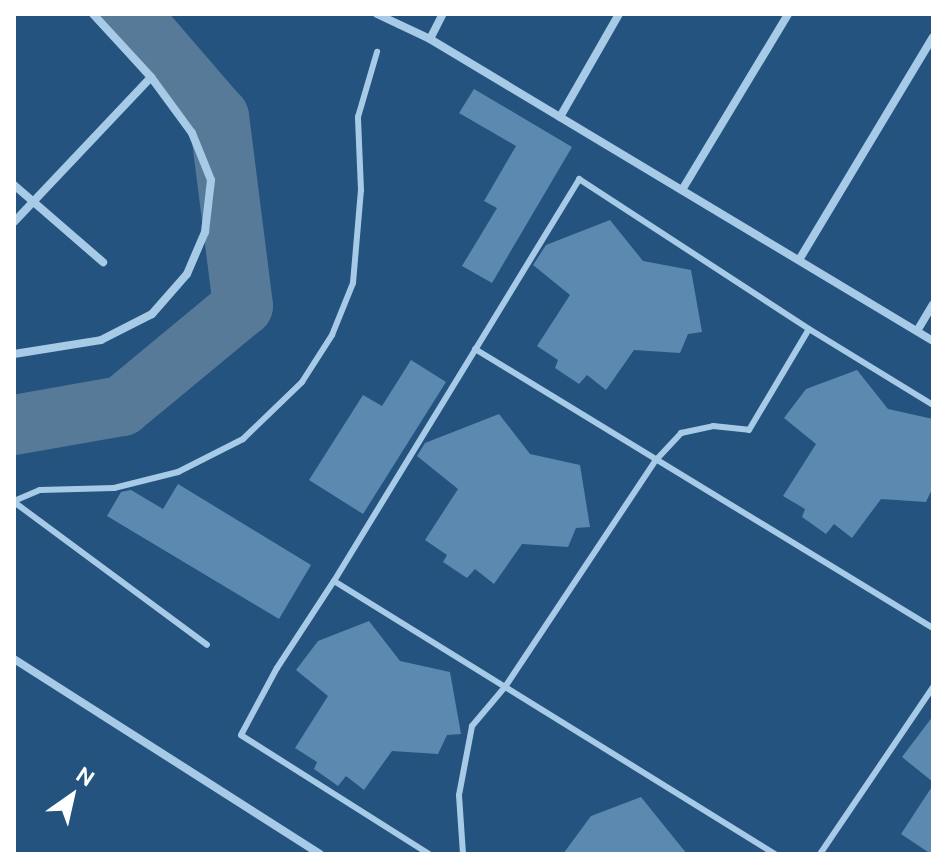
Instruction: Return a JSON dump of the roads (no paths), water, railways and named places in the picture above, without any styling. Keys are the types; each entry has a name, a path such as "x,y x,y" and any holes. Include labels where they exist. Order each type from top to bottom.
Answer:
{"street":[{"path":"14,354 101,340 152,314 187,274 205,232 211,180 192,133 151,77 93,14"},
{"path":"377,14 430,39 933,341"},
{"path":"430,39 443,14"},
{"path":"560,117 619,14"},
{"path":"682,190 788,14"},
{"path":"799,260 933,37"},
{"path":"14,222 151,77"},
{"path":"14,185 103,262"},
{"path":"917,331 933,304"},
{"path":"14,659 320,854"}],"lane":[{"path":"14,501 40,490 114,488 178,472 243,439 302,382 332,335 353,283 361,190 358,117 377,52"},
{"path":"429,854 241,735 277,668 334,581 579,179 809,329 933,405"},
{"path":"463,854 459,795 472,726 505,687 656,460 681,433 713,426 749,430 809,329"},
{"path":"475,349 933,628"},
{"path":"14,501 207,645"},
{"path":"334,581 775,854"},
{"path":"820,854 933,687"}],"waterway":[{"path":"14,425 122,406 243,306 219,117 130,14"}]}
